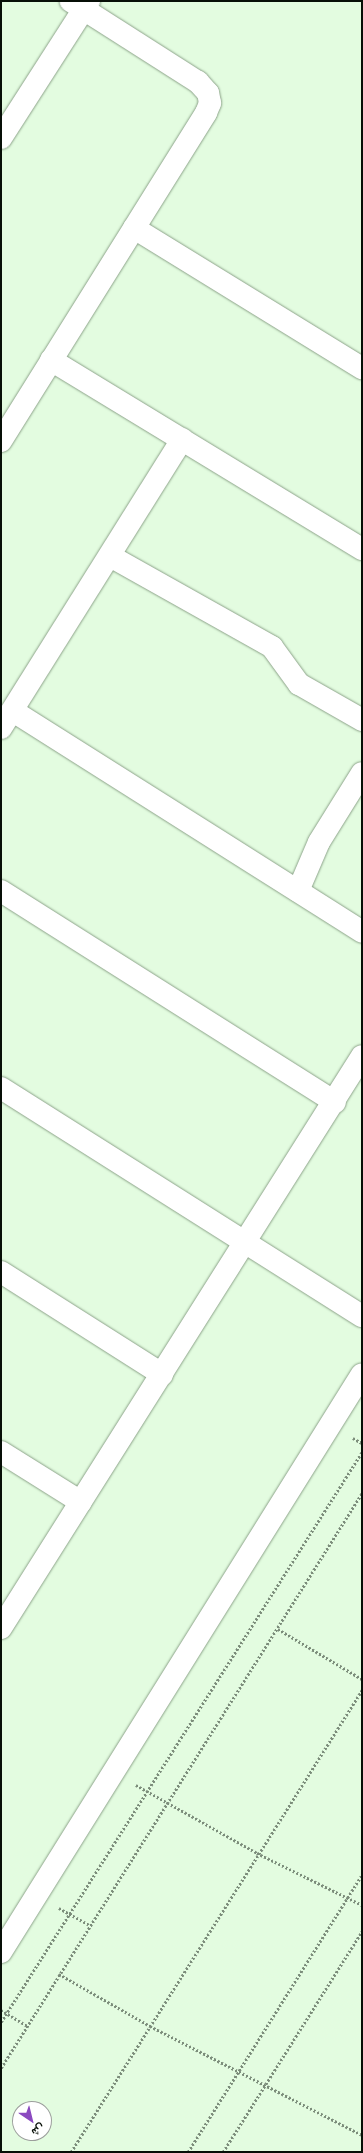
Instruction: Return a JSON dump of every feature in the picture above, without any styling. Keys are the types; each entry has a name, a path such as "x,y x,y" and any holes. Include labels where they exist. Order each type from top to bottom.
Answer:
{"street":[{"path":"1,138 81,4 198,82 209,98 206,114 1,441"},
{"path":"134,228 362,368"},
{"path":"51,360 362,549"},
{"path":"182,440 7,720 298,891 362,932"},
{"path":"110,556 272,647 299,684 362,720"},
{"path":"298,891 319,842 362,773"},
{"path":"1,891 335,1102"},
{"path":"1,1628 335,1102 362,1056"},
{"path":"1,1088 362,1316"},
{"path":"1,1272 162,1374"},
{"path":"1,1952 115,1773 362,1374"},
{"path":"1,1452 81,1502"}],"path":[{"path":"1,2022 362,1452"},
{"path":"1,2068 362,1494"},
{"path":"278,1629 362,1679"},
{"path":"72,2152 257,1853 362,1690"},
{"path":"115,1773 257,1853 362,1905"},
{"path":"188,2152 362,1875"},
{"path":"36,1895 90,1925"},
{"path":"223,2152 266,2086 362,1931"},
{"path":"59,1974 150,2026 362,2135"},
{"path":"1,2010 28,2026"}]}
